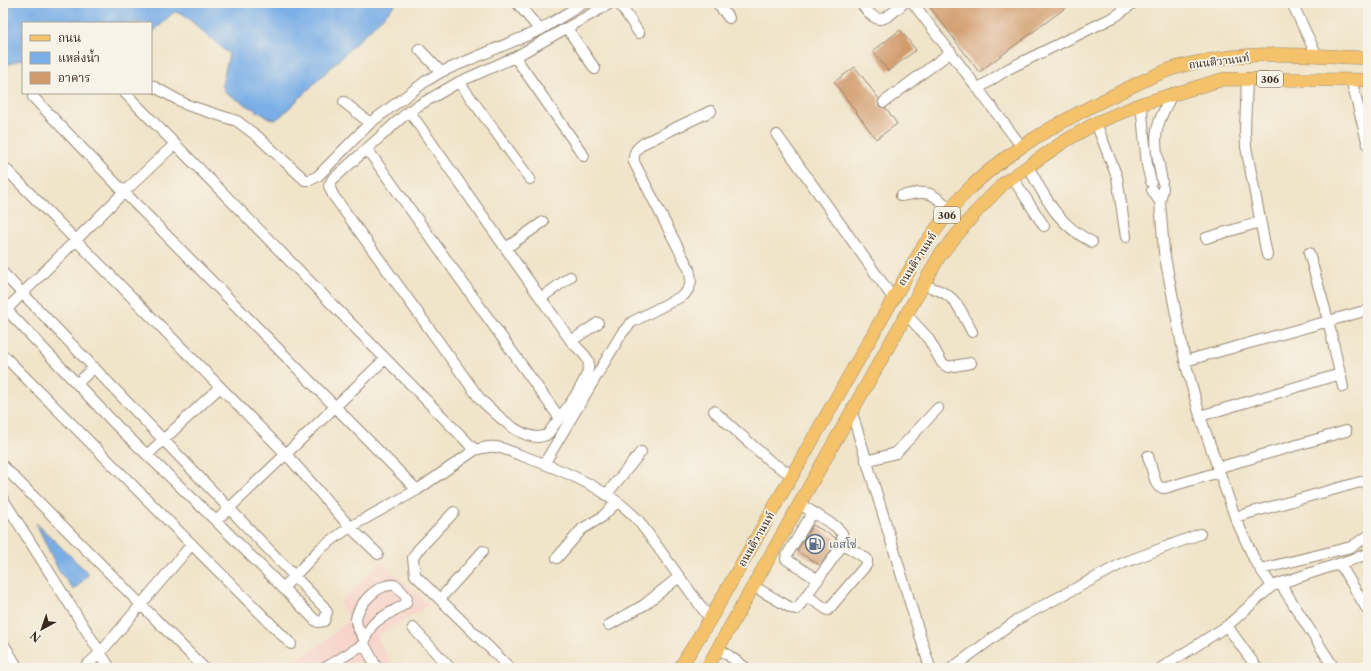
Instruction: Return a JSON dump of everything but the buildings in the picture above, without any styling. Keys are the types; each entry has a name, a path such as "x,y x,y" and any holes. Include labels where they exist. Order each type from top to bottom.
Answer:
{"main road":[{"name":"ถนนติวานนท์","path":"680,668 710,619 924,245 959,199 990,171 1022,147 1093,106 1178,66 1224,58 1316,56 1368,58"},
{"name":"ถนนติวานนท์","path":"707,668 940,255 971,217 1012,177 1065,141 1096,123 1141,104 1173,93 1224,80 1247,78 1368,80"},
{"name":"306","path":"684,668 710,619"}],"street":[{"path":"152,86 187,104 237,121 257,136 305,180 310,180 318,176 370,124 426,81 441,72 540,30 584,3"},
{"path":"409,111 571,341 587,359 589,367 582,385 548,434 542,437 534,438 522,432 494,413 480,399 333,195 330,186 332,180 409,111 459,82 515,57 611,3"},
{"path":"618,3 639,33"},
{"path":"717,3 729,18"},
{"path":"861,3 868,14 876,20 884,20 904,3"},
{"path":"913,3 979,88 1022,147"},
{"path":"979,88 1008,69 1116,16 1133,3"},
{"path":"1292,3 1316,56"},
{"path":"518,4 540,30"},
{"path":"567,28 595,68"},
{"path":"419,49 441,72"},
{"path":"884,102 951,52"},
{"path":"515,57 584,156"},
{"path":"1247,78 1246,141 1267,255"},
{"path":"1351,80 1368,145"},
{"path":"459,82 530,179"},
{"path":"1173,93 1157,126 1155,140 1162,184 1160,202 1164,252 1185,361 1200,416 1235,517 1255,561 1276,584 1334,668"},
{"path":"126,94 475,450"},
{"path":"33,97 124,192 417,490"},
{"path":"344,102 370,124"},
{"path":"1141,104 1146,158 1151,186 1160,202"},
{"path":"544,464 622,333 632,322 684,295 690,288 692,280 689,269 634,162 633,154 636,149 644,143 711,110"},
{"path":"1096,123 1117,177 1126,237"},
{"path":"777,135 893,298"},
{"path":"3,273 23,294 163,438 324,607 328,612 324,621 318,622 315,620 216,521 147,455 4,309 23,294 124,192 175,144"},
{"path":"367,149 559,417"},
{"path":"1146,158 1158,156"},
{"path":"3,166 286,454 350,527 378,554"},
{"path":"1028,166 1054,213 1076,234 1092,242"},
{"path":"1012,177 1044,226"},
{"path":"901,196 924,192 933,194 951,210"},
{"path":"506,248 543,222"},
{"path":"1206,238 1260,222"},
{"path":"1309,253 1328,320 1343,387"},
{"path":"541,298 570,277"},
{"path":"923,285 942,290 951,296 958,305 972,332"},
{"path":"1185,361 1368,310"},
{"path":"906,314 928,338 942,363 948,366 971,364"},
{"path":"571,341 598,323"},
{"path":"3,355 291,644"},
{"path":"216,521 385,359"},
{"path":"77,384 94,367"},
{"path":"1200,416 1340,374"},
{"path":"147,455 163,438 220,387"},
{"path":"866,461 896,453 938,408"},
{"path":"714,411 771,462 792,475"},
{"path":"852,413 930,668"},
{"path":"1148,456 1156,483 1159,487 1165,488 1218,470 1346,431"},
{"path":"283,588 321,548 350,527 417,490 475,450 485,447 497,447 544,464 578,479 627,508 638,520 710,619"},
{"path":"606,495 641,452"},
{"path":"3,466 204,668"},
{"path":"1235,517 1364,481"},
{"path":"3,499 110,668"},
{"path":"557,558 582,529 602,517 617,502"},
{"path":"753,586 794,609 800,607 843,544 842,533 835,526 800,504"},
{"path":"454,512 418,550 413,558 415,575 510,668"},
{"path":"813,512 786,555 786,558 818,580"},
{"path":"952,668 1026,615 1123,563 1200,534"},
{"path":"1261,569 1351,547 1368,536"},
{"path":"84,668 101,652 192,544"},
{"path":"807,596 828,610 867,564 867,559 843,544"},
{"path":"440,599 483,551"},
{"path":"1161,668 1227,626 1276,584 1368,554"},
{"path":"1340,564 1368,611"},
{"path":"609,625 644,605 679,577"},
{"path":"325,668 364,642 366,633 372,624 406,603 407,598 397,586 388,584 380,588 363,604 358,611 357,626 364,642 376,668"},
{"path":"1227,626 1257,668"},
{"path":"413,628 450,668"},
{"path":"3,643 18,668"},
{"path":"718,648 746,668"}],"shaded area":[{"path":"381,562 430,605 377,636 392,668 278,668 314,650 350,619 339,603"}],"water":[{"path":"3,3 397,3 282,115 275,120 226,93 222,85 229,54 182,13 174,12 152,33 152,22 81,22 78,20 65,22 22,22 22,59 9,64 3,61"},
{"path":"36,523 89,574 74,590 59,571"}],"place":[{"name":"เอสโซ่","path":"815,544"}]}
